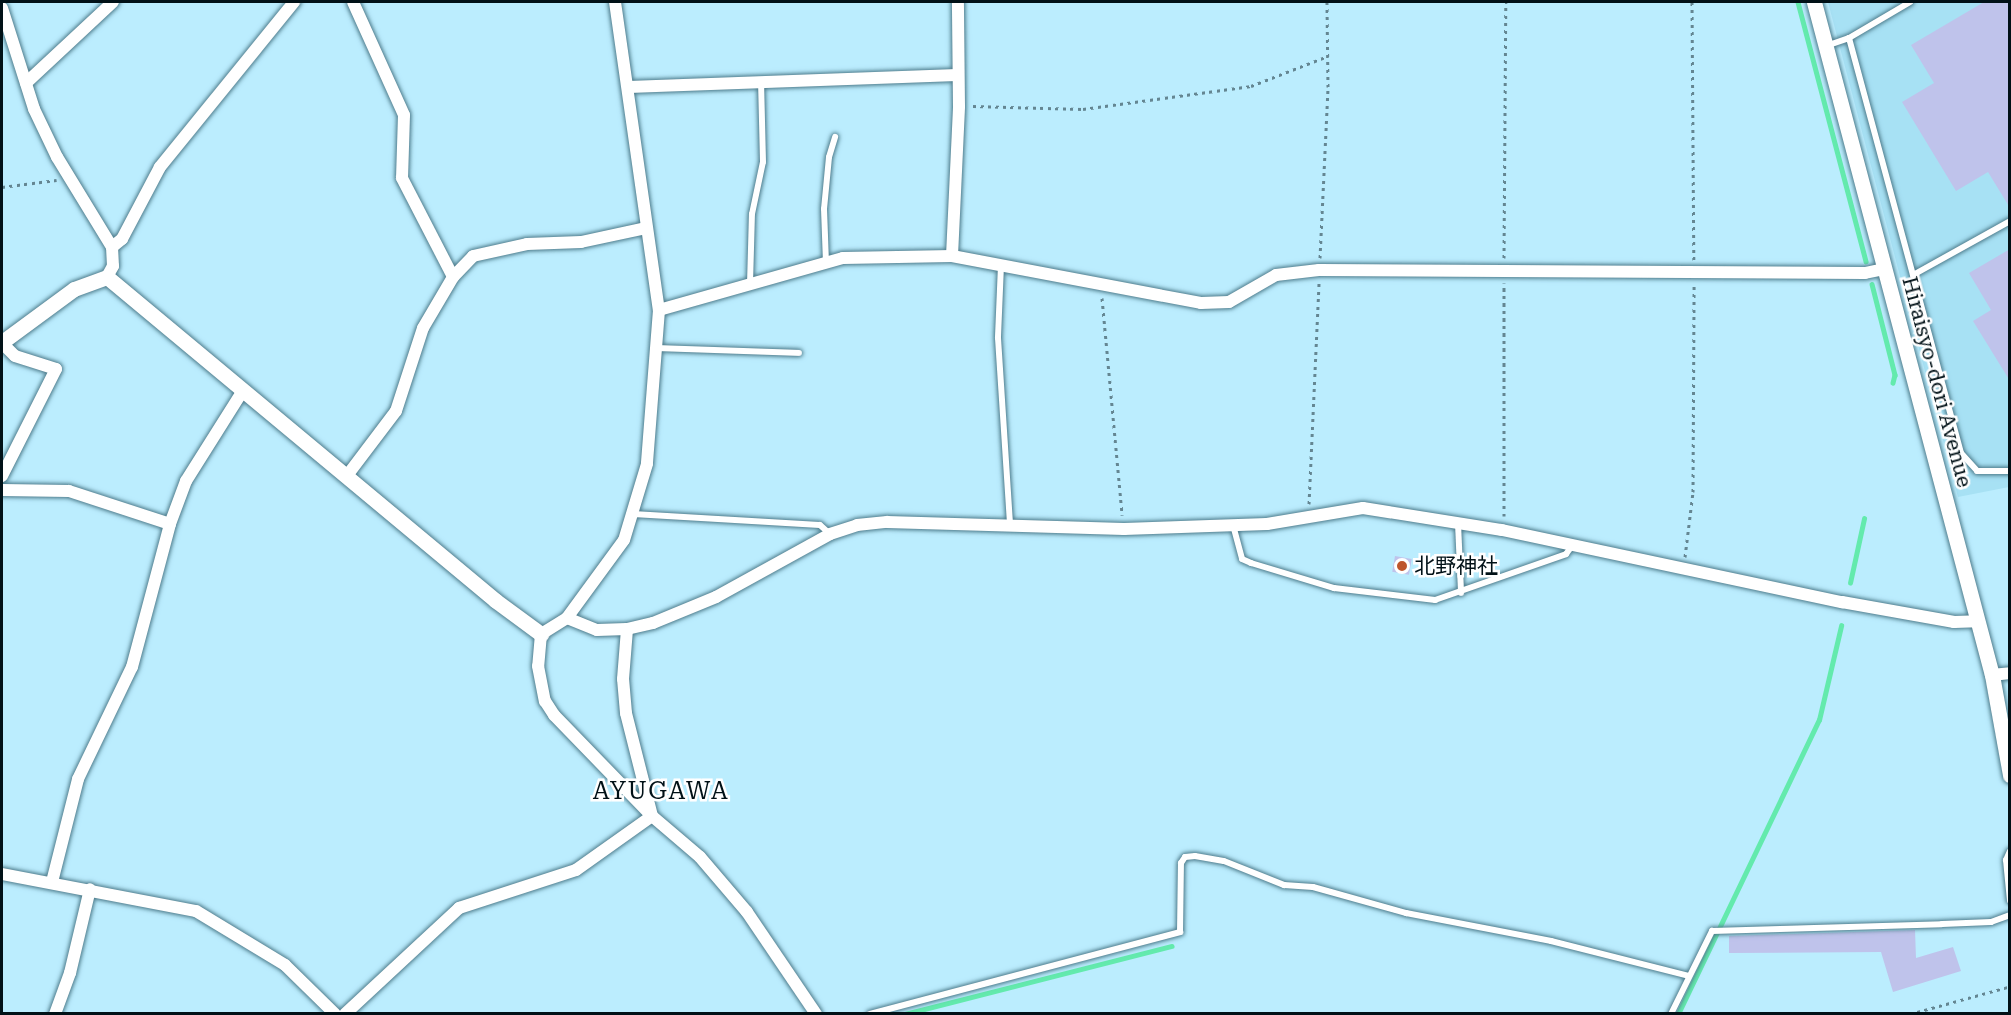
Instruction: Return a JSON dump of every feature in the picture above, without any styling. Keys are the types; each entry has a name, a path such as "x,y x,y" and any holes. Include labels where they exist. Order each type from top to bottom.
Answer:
{"street":[{"path":"26,83 113,2"},
{"path":"112,247 122,239 160,167 294,2"},
{"path":"353,2 404,115 402,178 453,277"},
{"path":"541,634 567,618 624,540 647,464 659,348 659,310 615,2"},
{"path":"952,256 959,106 958,2"},
{"name":"Hiraisyo-dori Avenue","path":"1814,2 1992,675 2010,776"},
{"path":"2,8 34,109 71,179 112,247 113,266 108,277 74,289 2,343 15,356 56,369 2,476"},
{"path":"628,87 761,80 958,75"},
{"path":"346,477 396,411 423,328 453,277 472,256 527,244 581,242 646,228"},
{"path":"659,310 843,258 952,256 1202,303 1229,302 1276,275 1319,270 1865,273 1884,269"},
{"path":"108,277 242,392 496,602 541,634"},
{"path":"52,882 78,778 132,667 170,524 186,481 242,392"},
{"path":"2,489 69,490 170,524"},
{"path":"567,618 597,630 627,629 716,597 830,534 857,525 888,522 1124,529 1267,524 1363,508 1573,545 1842,602 1954,622 1977,621"},
{"path":"627,629 623,679 626,713 652,816"},
{"path":"541,634 538,666 546,701 554,716 652,816 700,857 727,888 816,1014"},
{"path":"1992,675 2010,673"},
{"path":"345,1014 459,908 576,870 652,816"},
{"path":"2,874 196,911 285,965 335,1014"},
{"path":"55,1014 70,973 90,889"}],"lane":[{"path":"1826,46 1849,38 1910,2"},
{"path":"1849,38 1961,453 1977,471 2010,471"},
{"path":"750,284 752,214 763,162 761,80"},
{"path":"826,263 824,209 829,157 835,137"},
{"path":"1913,275 2010,221"},
{"path":"1001,265 998,338 1010,526"},
{"path":"659,348 799,353"},
{"path":"633,514 820,525 830,534"},
{"path":"1458,523 1461,593"},
{"path":"1233,524 1242,560 1334,588 1435,600 1461,593 1566,554 1573,545"},
{"path":"2010,850 2006,860 2010,901"},
{"path":"870,1014 1180,932 1181,863 1185,857 1195,856 1224,861 1284,885 1313,887 1419,916 1551,941 1689,976"},
{"path":"1671,1014 1709,934 1720,929 1991,922 2010,915"}],"path":[{"path":"959,106 1083,109 1173,97 1251,86 1328,56"},
{"path":"2,187 71,179"},
{"path":"1101,284 1124,529"},
{"path":"1910,1014 2008,987"}],"shaded area":[{"path":"1828,2 2009,2 2009,487 1958,497"}],"building":[{"path":"1984,2 2010,2 2010,208 1988,172 1956,191 1902,102 1934,83 1911,45"},
{"path":"2010,249 2010,381 1973,321 1991,310 1969,273"},
{"name":"北野神社","path":"1395,556 1412,559 1409,575 1392,572"},
{"path":"1915,930 1916,958 1953,947 1961,971 1893,992 1881,952 1729,953 1729,936"}],"waterway":[{"path":"1798,2 1866,261"},
{"path":"1872,284 1895,375 1893,383"},
{"path":"1850,583 1864,519"},
{"path":"1678,1014 1819,720 1841,626"},
{"path":"905,1014 1171,946"}],"place":[{"name":"北野神社","path":"1402,566"}],"district":[{"name":"AYUGAWA","path":"661,792"}]}
